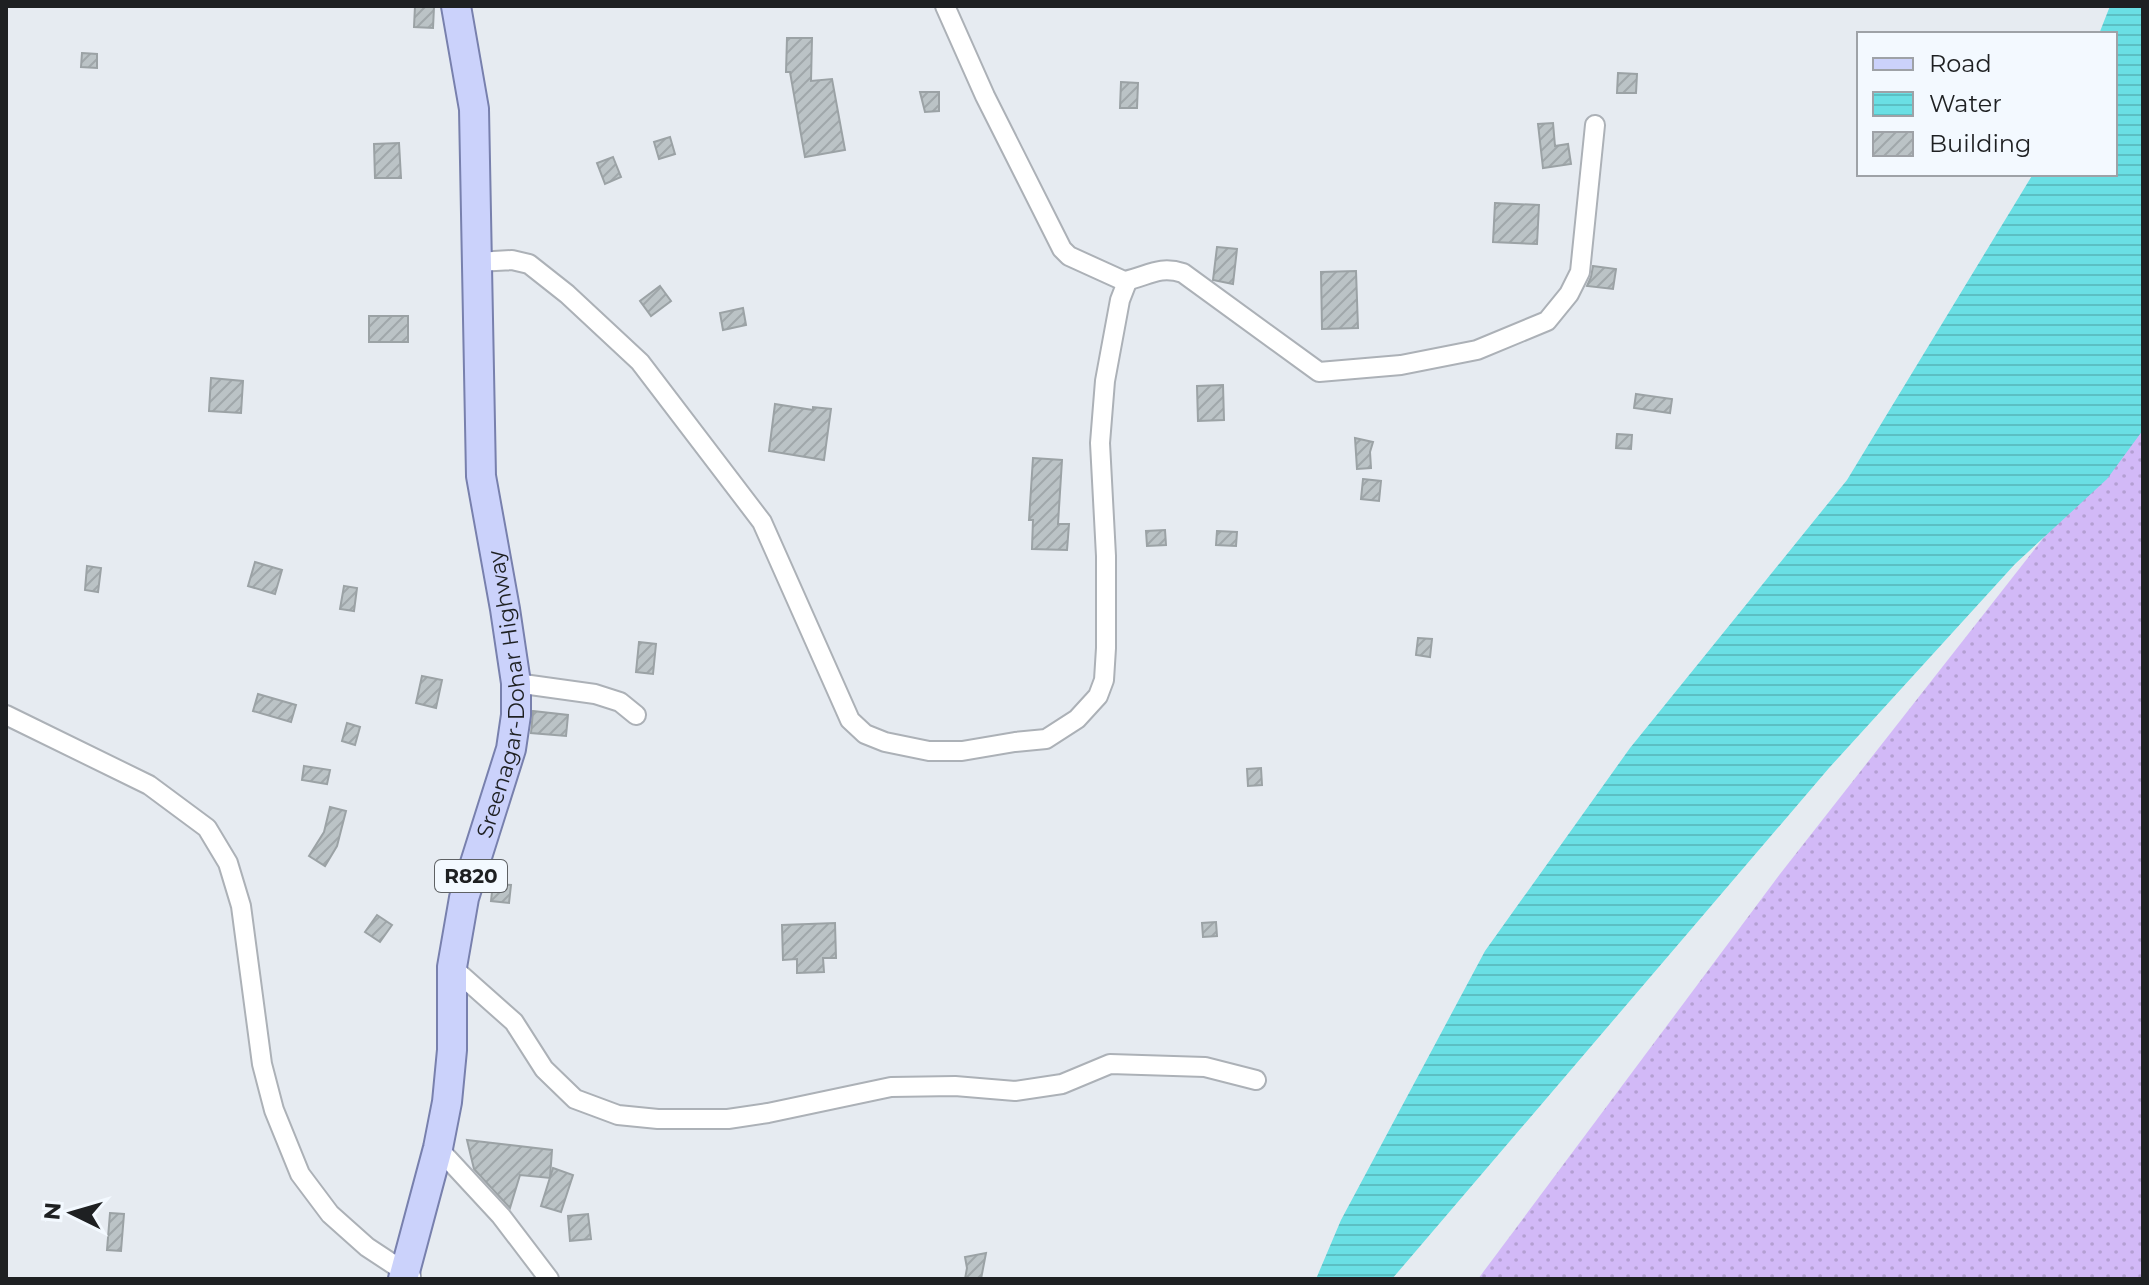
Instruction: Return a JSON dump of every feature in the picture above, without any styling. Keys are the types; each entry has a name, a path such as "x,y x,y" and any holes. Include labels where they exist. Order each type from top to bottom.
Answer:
{"main road":[{"name":"Sreenagar-Dohar Highway","path":"408,1276 447,1102 452,1050 452,967 464,898 511,749 516,715 516,683 481,476 474,109 456,6"}],"street":[{"path":"945,6 985,96 1062,249 1069,256 1127,282 1163,269 1183,273 1317,371 1401,365 1477,350 1547,321 1569,294 1580,272 1595,125"},
{"path":"477,262 512,260 529,264 567,294 640,362 762,522 850,720 865,734 885,742 929,751 962,751 1046,739 1077,719 1098,696 1104,680 1106,648 1106,556 1100,443 1105,381 1120,300 1127,282"},
{"path":"516,683 595,694 620,702 636,715"},
{"path":"6,715 149,785 207,828 228,863 241,906 262,1064 274,1110 300,1174 330,1214 367,1247 408,1276"},
{"path":"452,967 514,1022 544,1069 575,1099 618,1115 658,1119 728,1119 891,1087 955,1086 1015,1091 1062,1084 1110,1064 1205,1067 1256,1080"},
{"path":"438,1148 501,1216 549,1279"}],"shaded area":[{"path":"2143,411 2143,1279 1478,1279 1780,874"}],"water":[{"path":"2110,6 2143,6 2143,430 2107,479 2015,564 1829,768 1392,1279 1316,1279 1341,1220 1485,951 1630,748 1847,480 2032,176 2117,176 2117,32 2100,32"}],"building":[{"path":"415,6 434,7 433,28 414,27"},
{"path":"787,38 812,38 811,81 832,79 845,150 805,157 790,72 786,72"},
{"path":"82,53 97,54 97,68 81,67"},
{"path":"1618,73 1637,74 1636,93 1617,93"},
{"path":"1121,82 1138,83 1137,108 1120,108"},
{"path":"920,92 939,92 939,111 925,112"},
{"path":"1553,123 1555,146 1568,144 1571,164 1543,168 1538,124"},
{"path":"670,137 675,154 659,159 654,142"},
{"path":"399,143 401,178 375,178 374,144"},
{"path":"613,157 621,177 605,184 597,163"},
{"path":"1495,203 1539,205 1537,244 1493,242"},
{"path":"1217,247 1237,249 1233,284 1213,280"},
{"path":"1593,266 1616,269 1613,289 1587,286"},
{"path":"1356,271 1358,328 1322,329 1321,272"},
{"path":"660,286 671,301 651,316 640,301"},
{"path":"743,308 746,325 723,330 720,313"},
{"path":"369,316 408,316 408,342 369,342"},
{"path":"211,378 243,381 241,413 209,411"},
{"path":"1223,385 1224,420 1198,421 1197,386"},
{"path":"1636,394 1672,399 1670,413 1634,408"},
{"path":"775,404 813,410 813,407 831,409 824,460 769,451"},
{"path":"1617,434 1632,435 1631,449 1616,448"},
{"path":"1355,438 1373,442 1371,468 1357,469"},
{"path":"1033,458 1062,460 1058,524 1069,524 1067,550 1032,549 1033,520 1029,520"},
{"path":"1363,479 1381,481 1379,501 1361,499"},
{"path":"1165,530 1166,545 1147,546 1146,531"},
{"path":"1217,531 1237,532 1236,546 1216,545"},
{"path":"255,562 282,570 275,594 248,586"},
{"path":"87,566 101,568 98,592 85,590"},
{"path":"344,586 357,588 354,611 340,609"},
{"path":"1418,638 1432,639 1430,657 1416,655"},
{"path":"639,642 656,644 653,674 636,672"},
{"path":"422,676 442,680 436,708 416,703"},
{"path":"258,694 296,705 291,722 253,711"},
{"path":"533,711 568,715 566,736 531,733"},
{"path":"347,723 360,727 355,745 342,741"},
{"path":"304,766 330,770 327,784 302,780"},
{"path":"1261,768 1262,785 1248,786 1247,769"},
{"path":"330,807 346,811 337,846 325,866 309,856 324,832"},
{"path":"493,883 511,885 509,903 491,901"},
{"path":"377,915 392,925 380,942 365,932"},
{"path":"1216,922 1217,936 1203,937 1202,923"},
{"path":"835,923 836,958 823,958 824,972 797,973 797,959 783,960 782,925"},
{"path":"467,1140 552,1150 550,1178 520,1175 510,1208 474,1169"},
{"path":"553,1168 573,1175 561,1212 541,1206"},
{"path":"110,1213 124,1214 121,1251 107,1250"},
{"path":"588,1214 591,1239 570,1241 568,1216"},
{"path":"986,1253 981,1279 965,1279 965,1257"}]}
